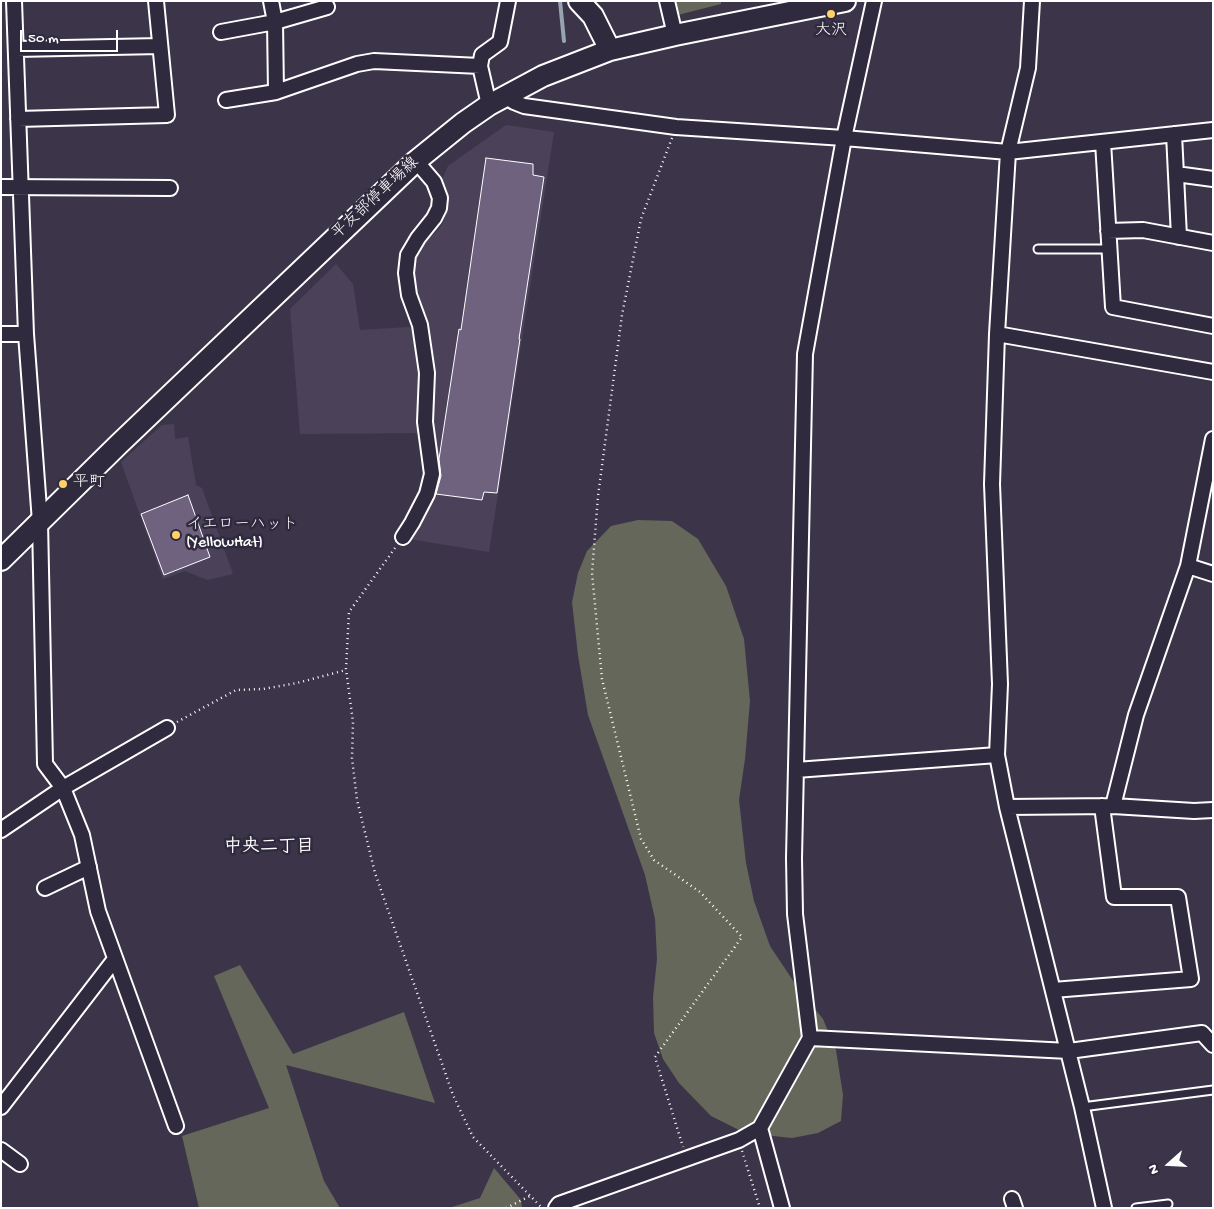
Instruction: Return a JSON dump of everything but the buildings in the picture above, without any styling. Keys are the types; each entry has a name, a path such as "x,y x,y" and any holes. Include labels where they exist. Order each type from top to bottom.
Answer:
{"main road":[{"path":"579,1 593,16 610,50"},
{"name":"平友部停車場線","path":"1,560 416,161 463,123 497,100 562,68 610,50 845,1"}],"street":[{"path":"18,118 166,115 156,1"},
{"path":"271,1 274,22 276,92"},
{"path":"508,1 500,42 482,55 480,66 497,100 514,102 524,106 676,127 844,138 1008,152 1213,130"},
{"path":"667,1 675,35"},
{"path":"556,1208 559,1204 739,1140 760,1128 810,1038 795,914 794,858 805,354 844,138 874,1"},
{"path":"1032,1 1028,68 1008,152 997,334 992,484 1000,684 997,755 1007,807 1082,1107 1104,1208"},
{"path":"221,32 274,22 328,7"},
{"path":"10,10 16,49 26,334 40,522 45,764 63,788 82,835 98,911 176,1126"},
{"path":"16,49 160,46"},
{"path":"226,100 276,92 357,64 374,61 480,66"},
{"path":"1174,134 1179,237"},
{"path":"1103,142 1113,307 1213,326"},
{"path":"403,537 427,494 432,474 425,422 427,373 420,325 409,295 406,274 408,255 418,238 434,218 439,208 440,198 434,182 416,161"},
{"path":"1176,174 1213,180"},
{"path":"1,187 170,188"},
{"path":"1108,231 1143,230 1213,243"},
{"path":"1,334 26,334"},
{"path":"997,334 1213,372"},
{"path":"1052,990 1191,979 1178,897 1114,897 1108,806 1136,715 1207,508 1213,439"},
{"path":"1188,566 1213,574"},
{"path":"1,830 63,788 167,728"},
{"path":"796,770 997,755"},
{"path":"1007,807 1108,806 1194,811 1213,810"},
{"path":"45,888 88,867"},
{"path":"1,1107 115,959"},
{"path":"810,1038 1068,1051 1202,1033 1213,1045"},
{"path":"760,1128 782,1208"},
{"path":"1,1150 20,1164"}],"lane":[{"path":"1038,249 1109,249"},
{"path":"1082,1107 1213,1090"},
{"path":"1136,1208 1168,1204"}],"path":[{"path":"676,127 641,219 622,315 598,496 592,573 602,679 641,840 654,860 700,892 742,937 655,1057 687,1159"},
{"path":"403,537 349,612 346,670 353,722 352,758 357,800 375,873 453,1095 473,1137 542,1208"},
{"path":"167,728 236,690 263,689 346,670"},
{"path":"739,1140 760,1208"},
{"path":"506,1208 530,1196"}],"shaded area":[{"path":"506,125 554,132 489,552 409,539 431,497 432,433 300,434 290,309 336,264 353,284 360,330 426,326 414,274 416,253 442,225 446,215 449,204 448,192 442,180 448,166"},
{"path":"174,424 175,439 188,437 196,485 202,488 233,574 207,580 185,571 163,579 121,462 162,425"}],"green space":[{"path":"659,1 721,1 721,4 662,19"},
{"path":"638,520 672,521 698,539 726,586 744,639 750,701 739,800 746,863 754,901 770,946 798,988 823,1019 836,1050 843,1095 841,1121 818,1133 792,1138 745,1133 711,1116 679,1083 663,1059 654,1033 653,997 657,959 655,919 645,875 588,715 572,602 578,573 587,551 611,526"},
{"path":"240,965 293,1054 404,1012 435,1103 286,1065 324,1181 340,1208 199,1208 182,1136 269,1108 214,976"},
{"path":"494,1168 521,1200 522,1208 449,1208 480,1198"}],"waterway":[{"path":"560,1 564,41"}],"place":[{"name":"大沢","path":"831,14"},
{"name":"平町","path":"63,484"},
{"name":"イエローハット (YellowHat)","path":"176,535"}],"district":[{"name":"中央二丁目","path":"269,848"}]}
